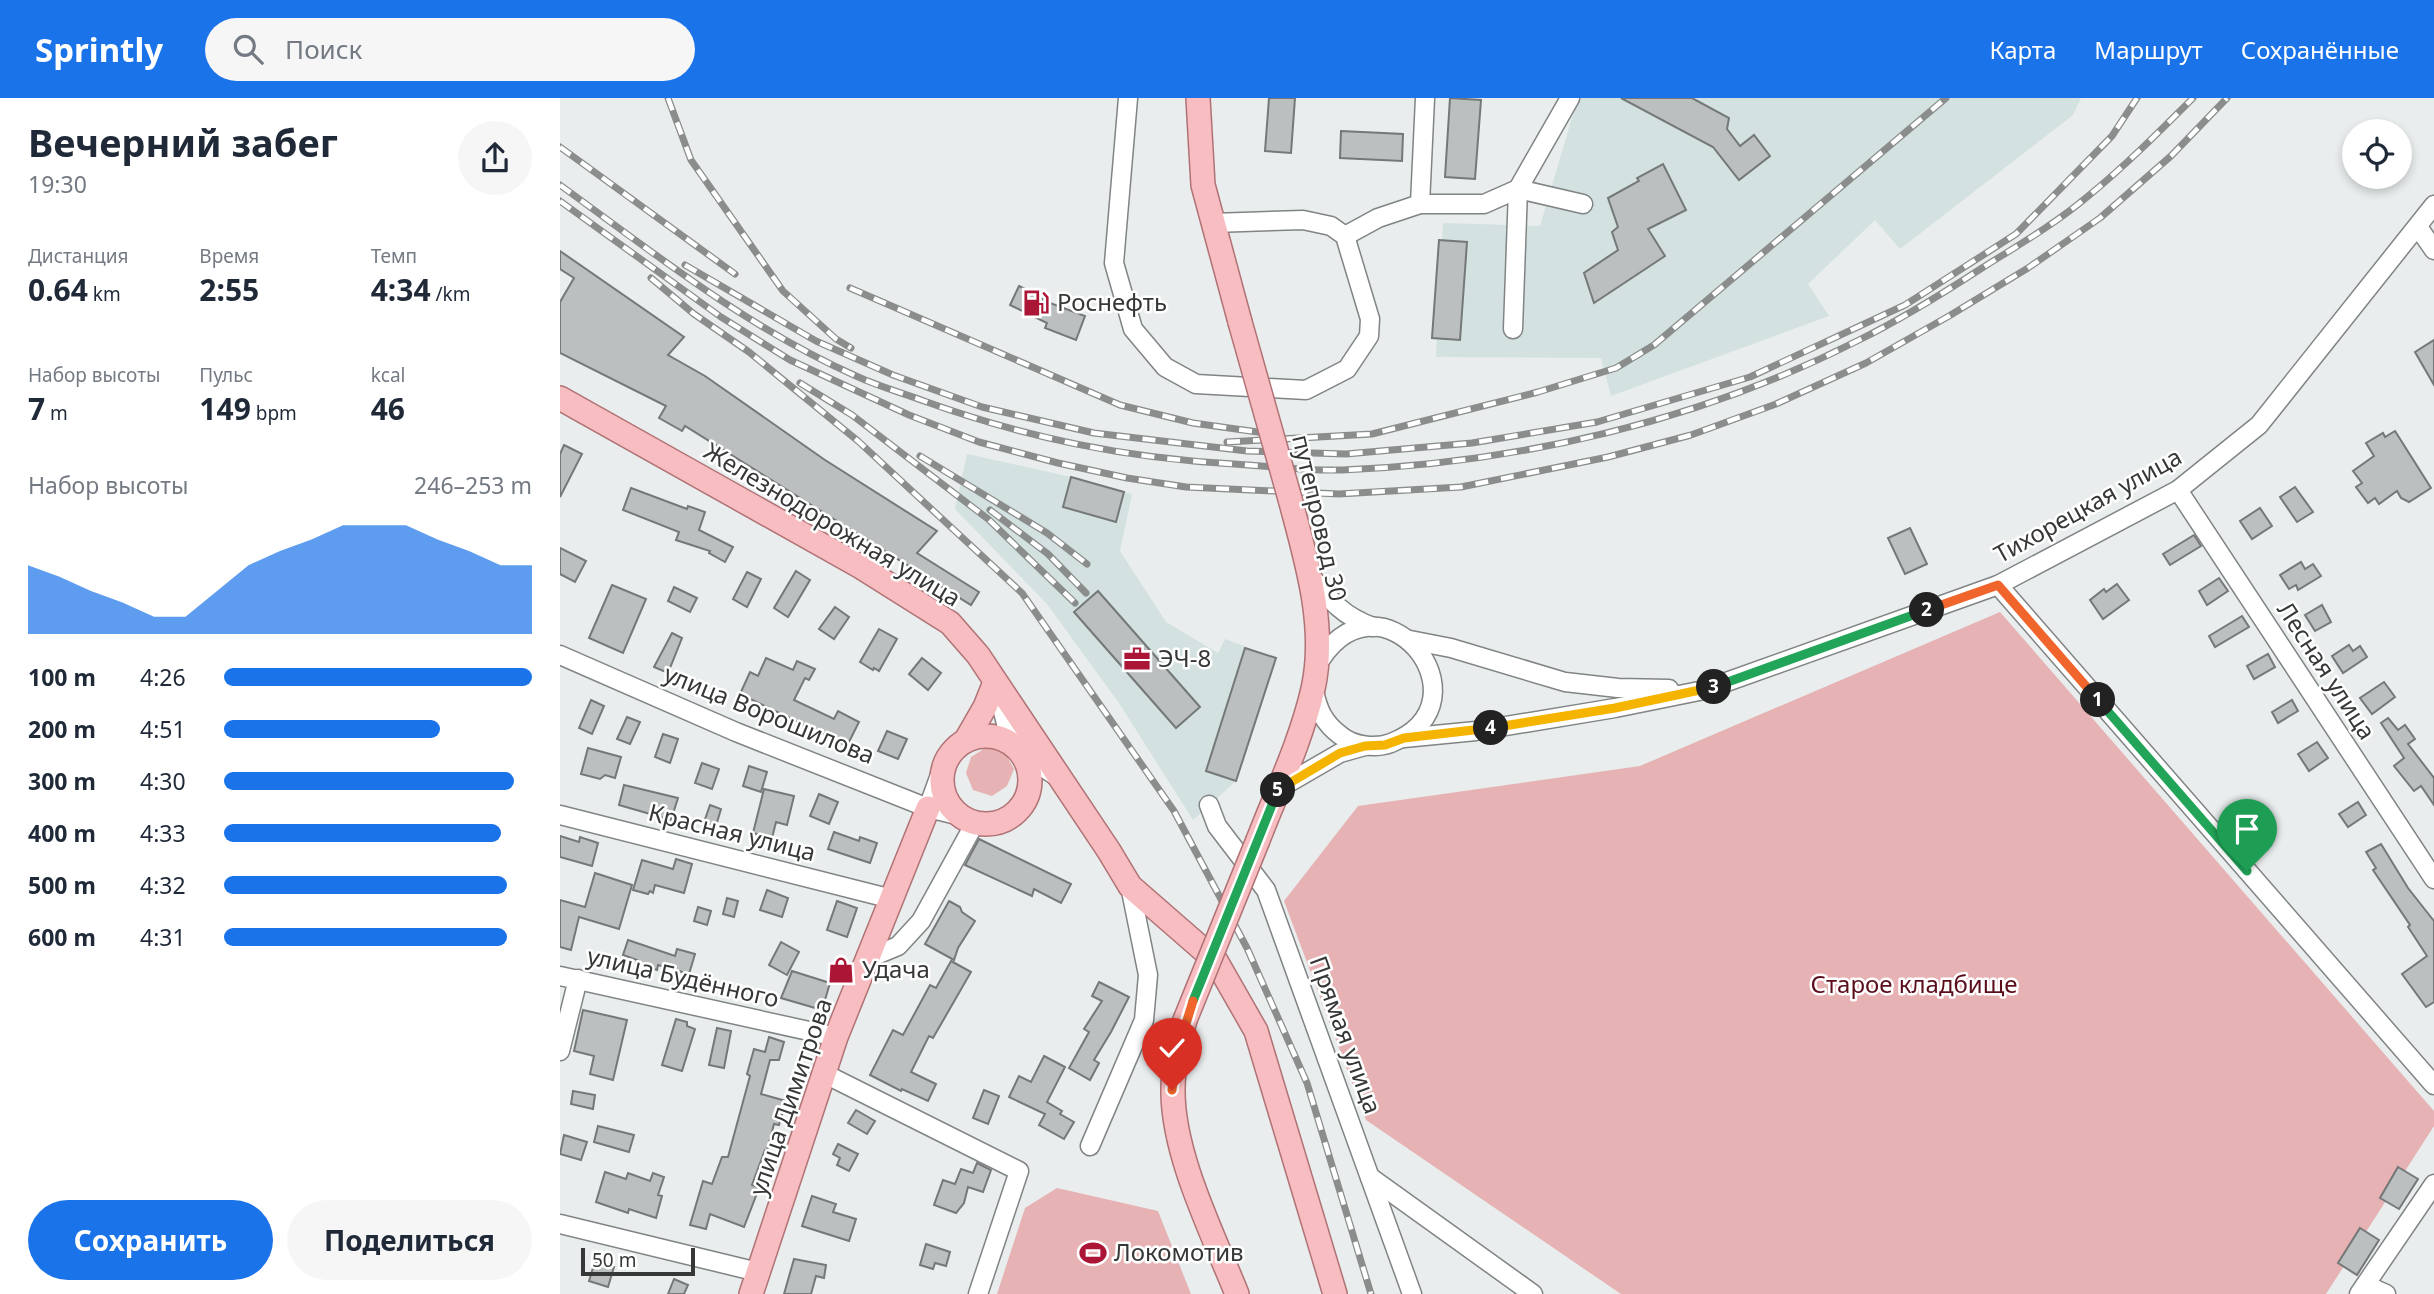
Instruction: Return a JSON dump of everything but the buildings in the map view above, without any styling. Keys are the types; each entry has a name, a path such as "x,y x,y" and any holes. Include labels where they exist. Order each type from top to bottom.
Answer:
{"main road":[{"name":"путепровод 30","path":"1198,98 1203,185 1310,575 1317,628 1314,678 1278,789 1185,1020 1176,1056 1172,1090 1177,1129 1191,1179 1237,1294"},
{"name":"Железнодорожная улица","path":"560,398 861,567 950,623 978,655 1130,886 1216,961 1256,1031 1335,1294"},
{"path":"966,740 985,707 995,682"},
{"path":"981,735 996,736 1016,748 1028,767 1030,783 1022,804 1005,820 990,824 968,820 950,806 943,792 941,776 945,761 954,748 981,735"},
{"name":"улица Димитрова","path":"751,1294 836,1037 928,808"}],"street":[{"path":"1128,98 1114,263 1133,330 1165,367 1196,384 1306,390 1346,369 1369,336 1370,318 1345,236 1331,226 1303,220 1213,223"},
{"path":"1420,204 1425,98"},
{"path":"1513,330 1518,190 1570,98"},
{"path":"1345,236 1378,218 1420,204 1484,204 1518,190 1583,204"},
{"name":"Тихорецкая улица","path":"1704,690 1998,585 2178,490 2259,425 2434,205"},
{"path":"2418,227 2434,250"},
{"name":"Лесная улица","path":"2178,490 2434,879"},
{"path":"1310,575 1334,605 1352,620 1393,631 1410,640 1451,648 1565,682 1618,688 1704,690"},
{"path":"1998,585 2434,1084"},
{"path":"1365,746 1345,739 1328,726 1317,708 1314,678 1324,652 1338,638 1354,630 1373,627"},
{"path":"1404,738 1418,726 1428,709 1433,691 1431,672 1423,654 1410,640"},
{"name":"улица Ворошилова","path":"560,654 736,732 928,808 968,820"},
{"path":"995,682 1016,748 1059,778"},
{"path":"1278,789 1340,753 1365,746 1385,745 1404,738 1489,729 1704,690"},
{"name":"улица Димитрова","path":"928,808 945,761"},
{"name":"Прямая улица","path":"1209,805 1217,826 1266,890 1412,1294"},
{"name":"Красная улица","path":"560,815 892,898"},
{"path":"869,958 898,946 920,921 968,820"},
{"path":"1090,1146 1144,1020 1148,975 1130,886"},
{"path":"560,1051 569,977"},
{"name":"улица Будённого","path":"569,977 836,1037"},
{"path":"825,1074 1019,1171 978,1294"},
{"path":"1370,1177 1533,1294"},
{"path":"2386,1294 2362,1289 2434,1184"},
{"path":"560,1224 758,1272"}],"shaded area":[{"path":"1560,98 2081,98 2073,115 1900,249 1875,220 1808,284 1829,316 1611,396 1601,358 1436,357 1443,223 1540,226 1574,111"},
{"path":"967,454 1071,477 1132,494 1120,551 1166,622 1218,653 1225,639 1276,658 1236,781 1193,820 1119,703 1047,604 955,509"}],"green space":[{"name":"Старое кладбище","path":"2000,612 2434,1111 2434,1126 2326,1294 1621,1294 1366,1120 1284,901 1358,806 1640,766"},
{"path":"987,747 1005,753 1014,769 1007,786 992,796 973,790 966,773 971,757"},
{"name":"Локомотив","path":"1057,1188 1158,1211 1191,1294 997,1294 1025,1208"}],"railway":[{"path":"668,98 691,160 783,291 836,339 851,348"},
{"path":"1227,442 1372,434 1538,392 1616,368 1654,345 1946,98"},
{"path":"685,265 816,341 893,375 982,407 1094,433 1247,451 1346,454 1472,443 1597,422 1750,377 1905,305 2016,234 2112,136 2137,98"},
{"path":"560,185 740,313 816,357 881,386 1001,426 1115,451 1194,461 1342,470 1475,458 1607,433 1735,394 1797,369 1905,316 2049,226 2114,174 2193,98"},
{"path":"560,201 721,317 790,360 909,415 979,442 1058,463 1186,487 1339,494 1461,487 1608,457 1691,435 1776,404 1866,363 2028,268 2100,218 2171,156 2227,98"},
{"path":"560,147 735,274"},
{"path":"651,278 694,314 749,352 858,441 1022,593 1174,811 1247,948 1307,1083 1371,1294"},
{"path":"850,288 1120,405 1193,423 1265,433"},
{"path":"800,383 852,415 988,519 1075,603"},
{"path":"920,456 1047,533 1087,564"},
{"path":"990,510 1048,554 1086,593"}],"place":[{"name":"Роснефть","path":"1036,303"},
{"name":"ЭЧ-8","path":"1137,659"},
{"name":"Удача","path":"841,970"},
{"name":"Локомотив","path":"1093,1253"}],"route":[{"path":"1172,1090 1176,1056 1185,1020 1278,789 1317,765 1340,753 1365,746 1385,745 1404,738 1476,731 1704,690 1998,585 2247,871"}]}
